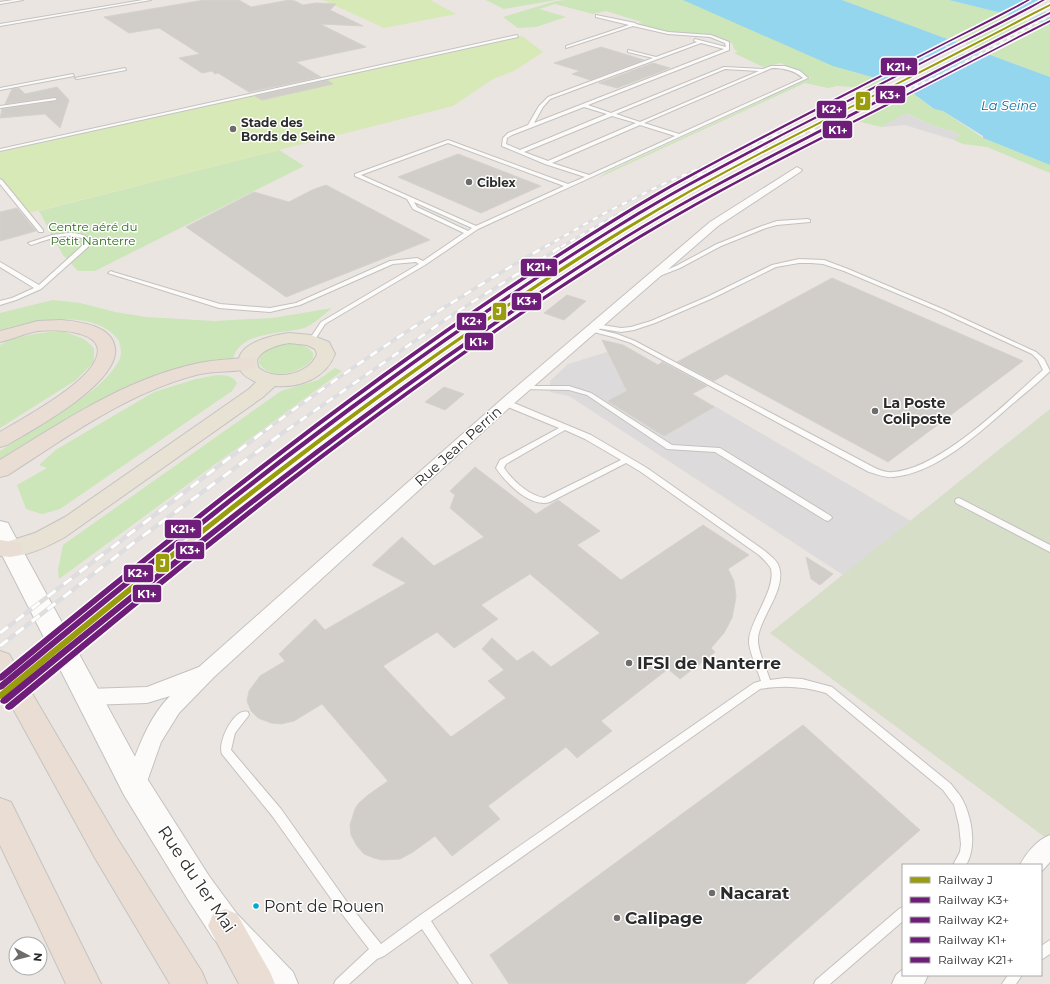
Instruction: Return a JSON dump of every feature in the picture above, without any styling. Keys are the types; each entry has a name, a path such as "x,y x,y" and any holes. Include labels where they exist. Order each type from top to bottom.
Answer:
{"highway":[{"path":"0,337 32,327 69,326 90,331 99,336 104,341 107,349 106,358 100,368 87,383 66,399 1,440"},
{"path":"0,470 120,398 170,377 203,368 248,364"},
{"path":"0,661 106,848 190,984"},
{"path":"0,812 84,984"},
{"path":"225,926 258,984"}],"main road":[{"path":"289,338 312,340 321,345 326,351 326,359 321,366 312,373 299,378 270,380 254,374 250,370 248,364 249,357 255,350 264,344 289,338"},
{"path":"4,542 33,544 50,536 256,393 270,380"},
{"name":"Rue du 1er Mai","path":"4,542 135,786 198,887 225,926 281,984"}],"street":[{"name":"Rue Jean Perrin","path":"135,786 152,739 172,707 207,672 506,403 714,224 796,170"},
{"name":"Rue Jean Perrin","path":"88,697 147,695 161,691 207,672"},
{"path":"1033,864 1050,846"},
{"path":"905,984 914,976"}],"lane":[{"path":"0,3 21,0"},
{"path":"0,25 149,0"},
{"path":"598,16 668,33 702,35 721,39 727,42 728,49"},
{"path":"567,47 636,24"},
{"path":"0,150 517,36"},
{"path":"693,39 728,49"},
{"path":"530,126 541,106 549,98 700,42"},
{"path":"589,177 519,152 504,145 505,138 510,134 530,126 728,49"},
{"path":"629,51 656,58"},
{"path":"312,340 323,323 423,264 476,228 806,78 803,75 786,68 771,67 547,162"},
{"path":"77,78 125,68"},
{"path":"519,152 724,68 764,71"},
{"path":"0,89 73,74"},
{"path":"0,107 55,99"},
{"path":"583,105 680,136"},
{"path":"476,228 357,176 448,141 568,186"},
{"path":"0,181 41,231"},
{"path":"408,197 414,208 468,233"},
{"path":"653,277 678,267 719,245 764,227 777,224 808,221"},
{"path":"0,303 14,300 39,288 86,246 88,240 84,236 75,235 59,236 31,243"},
{"path":"112,273 219,306 270,310 298,304 392,262 417,260 423,264"},
{"path":"799,261 824,262 943,311 1034,353 1039,356 1047,370 982,427 930,464 906,473 893,475 872,470 633,342 594,328 621,330 632,329 653,322 711,297 774,266 799,261"},
{"path":"0,264 39,288"},
{"path":"524,388 569,388 589,394 670,448 717,450 828,518"},
{"path":"506,403 588,437 644,470 762,553 775,567 776,578 768,603 754,632 753,642 767,684"},
{"path":"565,427 503,462 500,468 505,476 531,497 544,501 553,498 626,460"},
{"path":"959,501 1050,549"},
{"path":"340,984 374,953 380,952 423,920 758,686 775,682 792,681 811,684 829,690 947,787 958,802 964,821 967,843 962,862 960,864"},
{"path":"244,715 237,721 229,733 226,751 276,813 343,906 380,952"},
{"path":"820,984 902,914"},
{"path":"423,920 466,984"},
{"path":"1042,953 1050,946"},
{"path":"1008,984 1015,976"}],"shaded area":[{"path":"905,113 934,126 953,131 960,136 954,140 905,125 881,127"},
{"path":"617,349 911,521 843,575 569,396 550,392 550,381 568,364"}],"green space":[{"path":"323,0 430,0 456,14 384,28"},
{"path":"486,0 556,0 504,9"},
{"path":"687,0 850,71 900,85 911,90 933,109 943,111 983,138 1050,165 1050,173 987,147 963,144 954,140 960,136 953,131 934,126 906,113 881,127 857,121 895,97 893,93 874,87 837,86 828,88 805,83 598,178 607,172 811,78 781,63 763,67 734,53 738,52 734,49 732,43 719,37 706,34 675,33 638,24 642,22 606,11 593,14 555,4 539,9 566,17 536,27 518,28 503,17 556,1"},
{"path":"842,0 949,0 1050,25 1050,77"},
{"name":"Stade des Bords de Seine","path":"522,36 543,52 514,71 493,79 453,106 29,213 0,178 0,152"},
{"name":"Centre aéré du Petit Nanterre","path":"279,150 304,166 95,271 78,271 63,255 39,211"},
{"path":"53,300 80,303 115,312 146,317 214,321 273,318 332,308 307,327 253,338 244,343 237,350 233,359 204,365 0,463 0,451 88,394 109,375 120,359 121,348 116,337 101,326 87,322 73,320 42,321 0,330 0,313"},
{"path":"63,331 84,339 94,348 94,362 76,380 0,428 0,345 23,336"},
{"path":"282,344 303,345 313,353 313,358 302,368 286,373 278,374 264,369 259,363 262,355 271,348"},
{"path":"335,368 342,371 59,579 58,570 63,545 281,391 318,380"},
{"path":"217,375 228,376 235,380 237,383 232,391 60,509 42,514 26,509 17,485 47,468 39,465 57,449 154,392 196,379"},
{"path":"1050,409 1050,841 770,633"}],"water":[{"name":"La Seine","path":"683,0 842,0 1050,77 1050,165 983,138 983,136 943,111 934,109 911,90 900,85 833,66"},
{"path":"949,0 1050,0 1050,25"}],"pier":[{"path":"1046,0 1050,0 1050,12 1045,12 1027,21 1011,18 1028,9 1027,7 1033,7"},
{"path":"962,42 976,48 968,52 971,55 963,54 946,63 950,65 949,66 940,66 923,75 927,78 917,78 899,87 884,82 902,72 899,69 908,69 925,60 923,59 924,57 931,58 948,49 945,47 946,46 953,47"}],"building":[{"path":"204,0 239,0 251,7 289,0 303,5 316,3 336,4 330,10 363,26 320,24 366,47 296,62 321,77 249,92 218,73 215,74 212,71 202,73 179,58 200,54 159,28 129,33 104,17"},
{"path":"601,47 644,60 590,80 572,74 580,71 554,63"},
{"path":"653,63 670,68 617,88 599,83"},
{"path":"327,80 333,84 262,100 255,96"},
{"path":"57,87 69,100 60,128 45,114 0,118 2,109 56,101 58,99 55,97 5,104 12,89 19,88 25,94"},
{"name":"Ciblex","path":"458,154 541,186 481,213 398,177"},
{"path":"326,185 430,240 286,297 186,227 254,192 289,202 312,190"},
{"path":"17,208 36,231 0,241 0,212"},
{"name":"La Poste Coliposte","path":"832,278 1023,361 888,462 726,374 714,381 677,362"},
{"path":"567,295 586,301 564,320 544,313"},
{"path":"602,340 623,345 658,365 662,362 707,386 692,394 714,407 664,436 608,401 627,391"},
{"path":"444,387 464,394 445,410 425,402"},
{"name":"IFSI de Nanterre","path":"475,467 536,514 558,500 600,531 577,545 621,580 703,525 749,555 728,569 734,581 736,597 732,618 724,633 711,648 715,652 680,679 668,669 601,721 612,731 577,758 566,747 488,806 500,819 452,856 435,836 413,852 400,859 382,860 364,854 357,846 351,835 350,825 358,804 388,781 322,704 294,721 281,724 271,723 258,718 251,711 247,701 249,691 260,676 285,661 279,654 315,619 325,630 406,583 372,565 402,537 434,566 484,537 450,508 455,495 450,491","holes":["530,574 600,633 551,667 533,651 517,661 492,638 482,649 504,670 488,681 506,698 451,737 383,666 437,632 454,648 498,619 481,605"]},
{"path":"806,557 833,574 820,585 811,579"},
{"name":"Nacarat","path":"803,725 920,830 745,984 509,984 490,955"}],"railway":[{"path":"871,107 944,73 1050,16"},
{"path":"840,107 876,90"},
{"path":"545,247 603,214 661,185 842,106"},
{"path":"561,247 665,190 744,156 874,106"},
{"path":"266,430 403,334 546,246"},
{"path":"287,430 455,313 562,246"},
{"path":"0,633 267,429"},
{"path":"0,646 136,541 288,429"}],"rail line":[{"name":"K21+","path":"0,678 149,556 301,437 456,324 536,270 638,205 682,180 1029,0"},
{"name":"K2+","path":"0,687 150,564 302,444 380,386 539,276 642,211 705,176 1044,0"},
{"name":"J","path":"0,696 151,572 304,452 461,337 542,283 624,230 709,181 1050,5"},
{"name":"K3+","path":"4,701 155,578 308,458 464,344 544,290 626,237 710,188 1050,13"},
{"name":"K1+","path":"9,707 160,583 313,463 391,404 551,293 633,241 718,192 1050,21"}],"place":[{"name":"Stade des Bords de Seine","path":"233,129"},
{"name":"Ciblex","path":"469,182"},
{"name":"La Poste Coliposte","path":"875,411"},
{"name":"IFSI de Nanterre","path":"629,663"},
{"name":"Nacarat","path":"712,893"},
{"name":"Pont de Rouen","path":"256,906"},
{"name":"Calipage","path":"617,918"}]}
